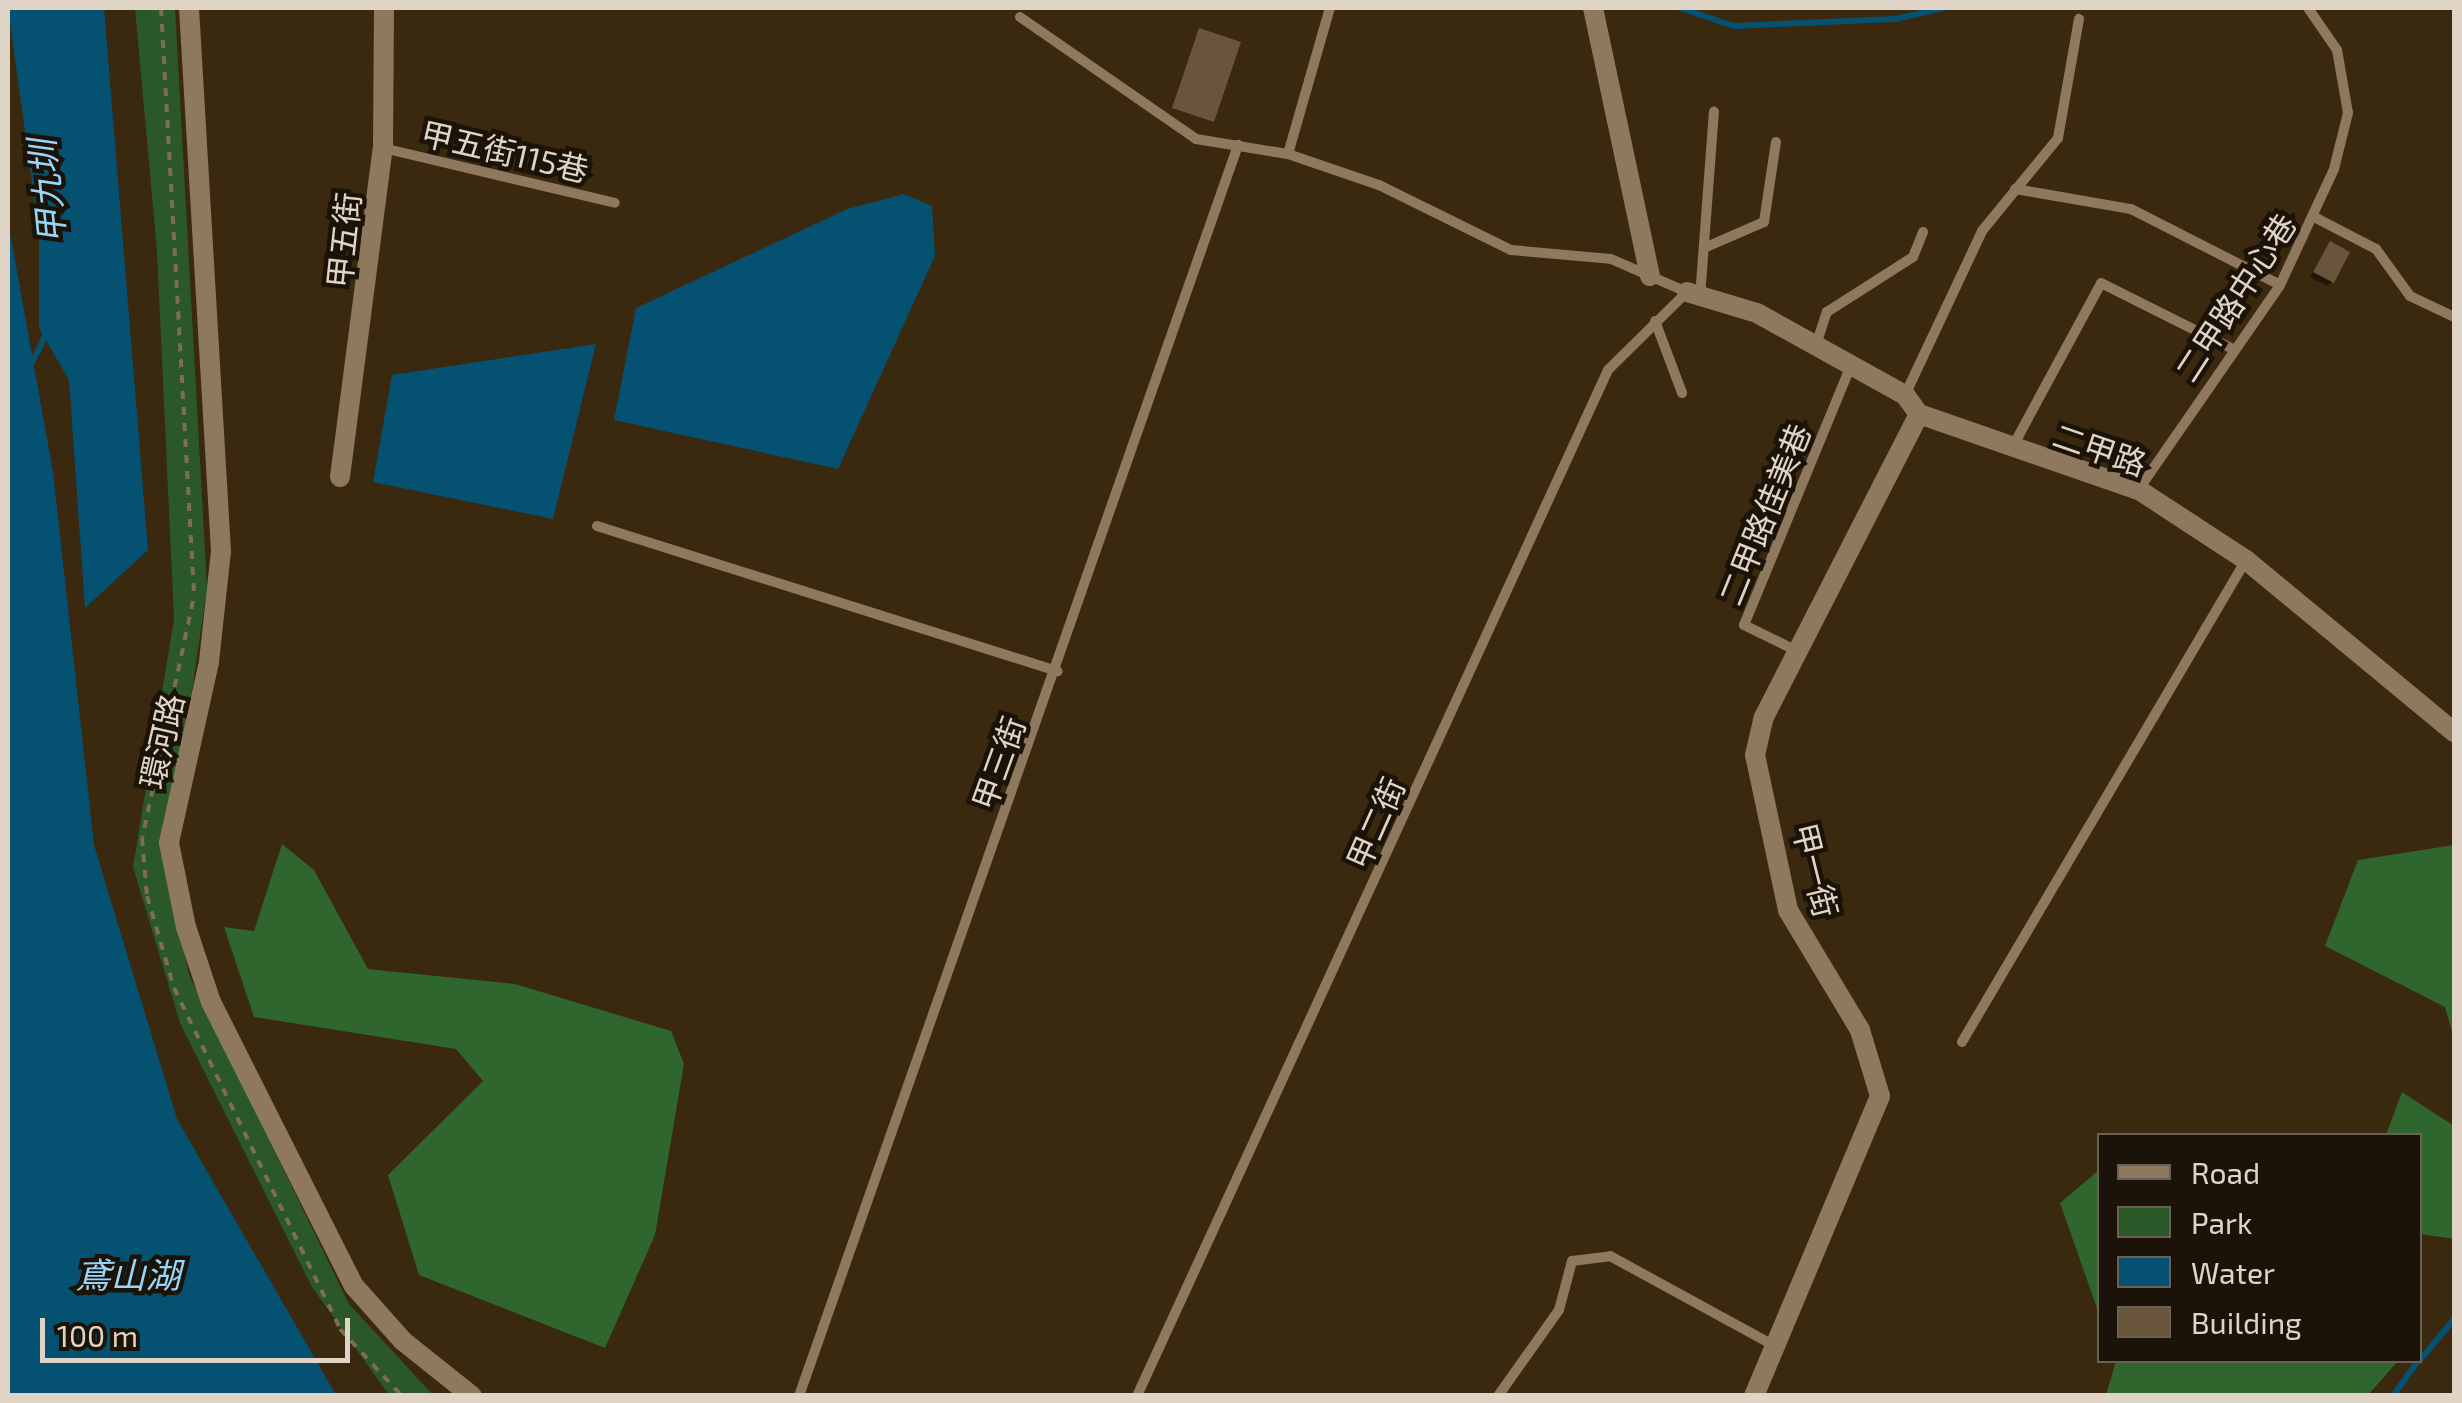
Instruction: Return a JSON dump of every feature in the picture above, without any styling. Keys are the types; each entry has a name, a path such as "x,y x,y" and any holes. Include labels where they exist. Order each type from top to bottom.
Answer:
{"street":[{"name":"環河路","path":"188,8 220,551 210,662 169,843 186,928 210,1002 354,1286 402,1342 472,1396"},
{"name":"甲五街","path":"340,477 383,148 384,8"},
{"path":"1593,8 1650,276"},
{"path":"1694,295 1757,314 1905,395 1919,414"},
{"name":"二甲路","path":"1919,414 2010,451 2139,490 2246,560 2454,732"},
{"name":"甲一街","path":"1754,1396 1880,1096 1860,1030 1788,910 1755,755 1799,652 1919,414"}],"lane":[{"path":"1288,154 1330,8"},
{"name":"二甲路中心巷","path":"2139,490 2280,285 2316,218 2348,113 2337,50 2308,8"},
{"path":"1020,17 1196,138 1288,154 1379,185 1512,250 1611,259 1694,295 1704,248 1714,112"},
{"path":"1905,395 1982,231 2058,138 2078,19"},
{"path":"1704,248 1764,222 1776,142"},
{"name":"甲三街","path":"800,1396 1058,671 1238,145"},
{"name":"甲五街115巷","path":"383,148 615,203"},
{"path":"2015,190 2131,209 2280,285"},
{"path":"2316,218 2376,248 2410,296 2454,317"},
{"path":"1816,346 1827,312 1913,257 1923,232"},
{"path":"2010,451 2101,283 2234,349"},
{"name":"甲二街","path":"1138,1396 1608,370 1655,321 1694,295"},
{"path":"1655,321 1682,394"},
{"name":"二甲路佳美巷","path":"1799,652 1744,625 1852,366"},
{"path":"597,526 1058,671"},
{"path":"1962,1042 2246,560"},
{"path":"1498,1396 1560,1310 1572,1262 1610,1256 1773,1345"}],"green space":[{"path":"135,8 175,8 207,588 166,868 189,975 349,1304 433,1395 389,1395 312,1287 180,1023 133,867 174,619 157,251"},
{"path":"282,844 314,870 368,969 515,984 671,1031 684,1064 655,1235 605,1348 419,1275 388,1175 483,1081 456,1049 254,1017 224,927 254,931"},
{"path":"2454,845 2454,1039 2445,1007 2325,946 2358,860"},
{"path":"2402,1092 2454,1126 2454,1239 2422,1234 2422,1133 2387,1133"},
{"path":"2097,1172 2097,1308 2060,1203"},
{"path":"2115,1363 2396,1363 2368,1395 2106,1395"}],"water":[{"path":"8,8 104,8 148,550 85,608 69,380 39,328 39,233"},
{"path":"904,194 932,206 935,256 838,469 614,420 636,308 847,209"},
{"name":"鳶山湖","path":"8,221 53,472 94,845 177,1119 336,1395 8,1395"},
{"path":"596,344 553,519 373,482 392,375"}],"building":[{"path":"1199,28 1241,42 1214,122 1172,108"},
{"path":"2330,241 2350,252 2334,283 2313,272"}],"waterway":[{"path":"1680,8 1734,26 1895,19 1943,8"},
{"name":"甲九圳","path":"29,369 48,330"},
{"path":"2422,1358 2454,1319"},
{"path":"2393,1396 2417,1363"}]}
